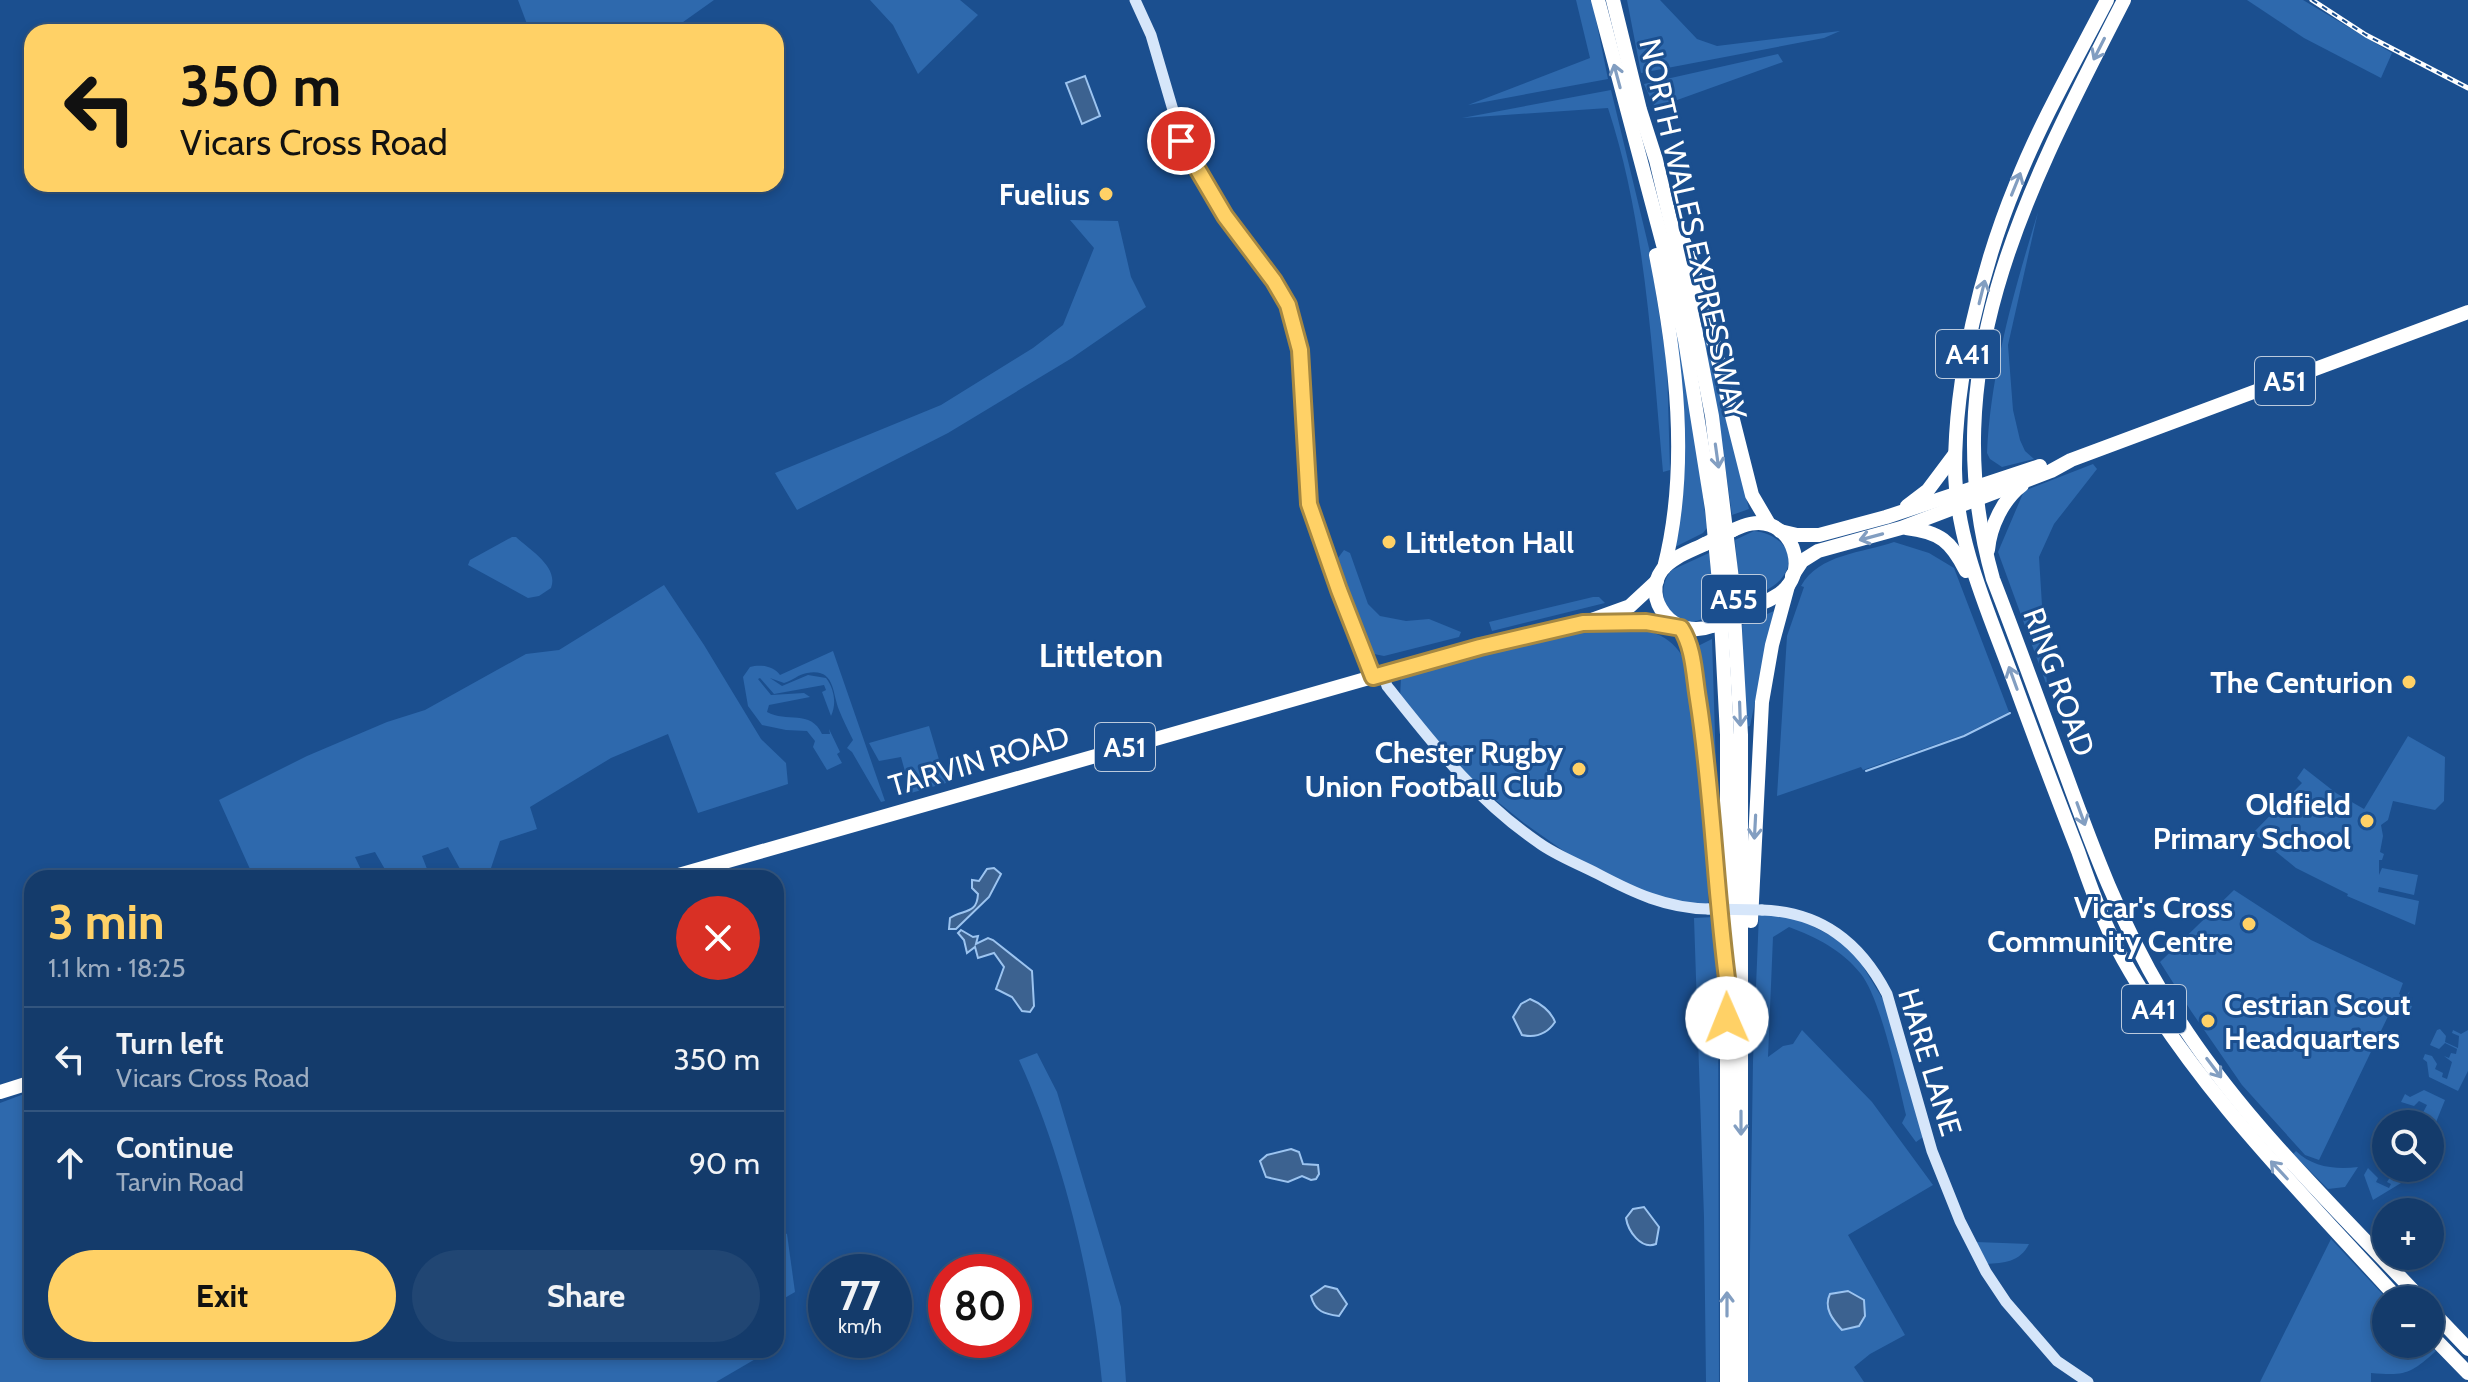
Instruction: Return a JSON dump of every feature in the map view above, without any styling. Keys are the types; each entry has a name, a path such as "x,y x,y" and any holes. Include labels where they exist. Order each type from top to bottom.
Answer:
{"highway":[{"name":"NORTH WALES EXPRESSWAY","path":"1598,0 1666,256 1685,340 1713,523 1727,735 1727,1382"},
{"name":"NORTH WALES EXPRESSWAY","path":"1613,0 1640,110 1656,160 1691,308 1712,416 1732,579 1741,735 1741,1382"},
{"name":"RING ROAD","path":"2107,0 2035,142 1990,258 1970,345 1956,451 1987,557 2108,886 2132,939 2164,996 2239,1102 2409,1286"},
{"name":"RING ROAD","path":"2124,0 2053,139 2020,218 1994,304 1975,394 1974,451 1965,539 1985,602 2097,901 2122,957 2193,1068 2232,1118 2386,1286"},
{"path":"1637,151 1666,305 1674,370 1676,507 1660,574 1661,606 1690,648 1706,753 1728,986"},
{"path":"1656,160 1701,293 1752,495 1774,528 1789,540 1794,553 1790,581 1772,645 1761,716 1747,991 1741,1045"},
{"name":"A51","path":"1583,623 1630,606 1660,574 1705,544 1733,530 1753,523 1797,535 1819,535 2032,478 2071,460 2468,312"},
{"path":"1967,496 1967,431 1975,394"},
{"path":"1886,517 1911,504 1928,490 1956,451"},
{"path":"1974,451 1985,469 1993,475 2005,476"},
{"name":"A51","path":"1583,623 1633,621 1700,630 1712,626 1776,595 1790,581 1802,561 1818,551 1901,528 2005,476 2071,460"},
{"path":"1987,557 1990,537 2008,499 2032,478"},
{"path":"1901,528 1933,533 1950,544 1985,602"},
{"name":"TARVIN ROAD","path":"696,870 1480,647 1583,623"},
{"path":"0,1092 24,1084"},
{"path":"2444,1324 2468,1349"},
{"path":"2444,1348 2468,1373"}],"street":[{"name":"HARE LANE","path":"1135,0 1151,35 1185,151 1288,305 1300,350 1309,504 1339,590 1378,676 1454,771 1541,845 1630,891 1668,906 1789,911 1838,934 1862,955 1876,972 1887,994 1942,1180 1986,1272 2006,1302 2057,1361 2088,1382"}],"shaded area":[{"path":"518,0 714,0 680,24 527,24"},
{"path":"870,0 960,0 978,15 918,74 893,25"},
{"path":"1576,0 1592,0 1608,79 1468,105 1590,58"},
{"path":"1627,0 1660,0 1697,39 1717,46 1840,31 1824,38 1641,73"},
{"path":"2247,0 2303,0 2392,53 2381,78 2304,38"},
{"path":"1778,54 1783,62 1655,108 1644,84"},
{"path":"1085,76 1100,116 1082,124 1066,83"},
{"path":"1611,90 1649,248 1667,365 1670,470 1663,472 1646,288 1631,197 1608,108 1462,118"},
{"path":"2038,212 2008,345 2013,410 2020,440 2025,451 2034,459 2002,467 1987,453 1993,391 2012,301"},
{"path":"1070,220 1118,221 1131,277 1146,307 1072,358 948,433 797,510 775,473 941,405 1033,348 1063,325 1094,248"},
{"path":"1670,294 1695,435 1707,528 1673,548"},
{"path":"1697,296 1749,509 1732,515 1720,430 1693,297"},
{"path":"2093,464 2097,469 2054,524 2039,557 2047,686 1998,552 2024,491"},
{"path":"1754,531 1779,541 1788,554 1789,562 1781,579 1772,587 1740,600 1735,540"},
{"path":"512,537 535,553 551,573 551,588 539,596 528,598 468,565 470,560"},
{"path":"1894,542 1929,553 1954,568 2009,712 1963,735 1777,796 1787,636 1804,587 1801,586 1809,575 1830,561"},
{"path":"1344,550 1350,553 1368,604 1380,616 1406,621 1429,619 1461,632 1459,637 1384,656 1374,654 1366,640 1338,558"},
{"path":"1709,553 1716,612 1692,622 1682,621 1669,611 1665,603 1663,594 1667,577 1672,570"},
{"path":"664,585 761,739 786,763 788,784 698,813 668,734 611,758 530,807 537,829 500,841 490,870 461,870 448,847 422,856 427,870 385,870 375,852 355,857 361,870 250,870 219,800 307,756 387,722 425,710 526,654 559,650"},
{"path":"1599,597 1605,603 1492,631 1489,622"},
{"path":"1774,611 1750,726 1746,727 1742,625"},
{"name":"Chester Rugby Union Football Club","path":"1589,629 1631,629 1656,634 1677,648 1685,661 1702,769 1708,836 1708,909 1689,908 1595,873 1524,823 1457,769 1400,698 1401,678 1409,672"},
{"path":"1712,639 1716,768 1696,647"},
{"path":"833,651 885,801 881,802 847,748 853,740 831,683 823,674 804,674 784,683 770,678 782,686 808,675 826,678 834,696 831,716 822,692 826,690 824,685 774,694 758,679 771,695 804,693 810,697 769,705 767,712 805,719 817,726 822,734 830,734 829,729 842,763 827,770 813,747 815,741 807,731 762,725 748,706 743,677 750,667 766,666 780,675"},
{"path":"929,726 946,783 911,793 901,757 879,761 869,743"},
{"name":"Oldfield Primary School","path":"2408,736 2445,757 2444,801 2435,810 2393,801 2388,820 2381,825 2383,836 2380,852 2384,854 2379,860 2379,875 2382,868 2418,875 2414,895 2379,887 2378,892 2419,901 2415,925 2347,896 2296,868 2253,833 2302,783 2297,778 2304,768 2336,793 2364,809"},
{"path":"994,868 1001,874 989,897 956,929 949,929 950,918 972,908 977,901 978,894 972,888 972,880 979,881 987,869"},
{"path":"2234,890 2311,940 2403,983 2399,994 2405,997 2410,991 2405,1001 2412,1006 2410,1011 2406,1010 2404,1014 2392,1008 2319,1160 2305,1155 2242,1085 2160,962"},
{"path":"1759,913 1795,917 1839,940 1859,960 1884,1001 1923,1137 1916,1142 1902,1123 1906,1115 1888,1042 1875,1002 1861,974 1837,951 1799,931 1789,927 1773,937 1768,1057 1783,1046 1793,1044 1802,1030 1872,1102 1933,1185 1848,1235 1905,1335 1870,1354 1854,1367 1864,1382 1748,1382 1753,1061"},
{"path":"1713,917 1718,964 1719,1382 1706,1382 1694,918"},
{"path":"961,930 973,937 978,936 976,944 988,938 993,940 1032,971 1034,1006 1030,1012 1022,1011 1012,997 996,989 1004,967 994,953 978,958 975,947 967,953 964,940 958,933"},
{"path":"1530,999 1545,1008 1555,1022 1545,1032 1532,1036 1522,1035 1513,1017 1521,1004"},
{"path":"2440,1029 2446,1036 2445,1042 2458,1048 2459,1036 2452,1033 2453,1030 2461,1034 2468,1030 2468,1071 2458,1091 2429,1077 2427,1062 2423,1059 2425,1054 2432,1056 2437,1064 2435,1069 2447,1079 2452,1062 2444,1056 2449,1058 2451,1053 2456,1054 2457,1049 2445,1043 2439,1049 2430,1045"},
{"path":"1037,1053 1057,1092 1121,1307 1126,1382 1102,1382 1091,1301 1073,1218 1049,1136 1019,1060"},
{"path":"2424,1090 2445,1100 2441,1110 2424,1110 2427,1105 2419,1101 2414,1106 2401,1102 2405,1094 2410,1097"},
{"path":"24,1094 24,1358 757,1358 716,1382 0,1382 0,1103"},
{"path":"1291,1149 1299,1152 1303,1164 1318,1165 1316,1179 1302,1176 1288,1182 1266,1177 1260,1161 1267,1155"},
{"path":"2296,1151 2309,1161 2325,1166 2358,1167 2345,1187 2328,1189 2293,1154"},
{"path":"2368,1168 2372,1172 2372,1182 2389,1188 2391,1184 2387,1182 2403,1182 2372,1198 2364,1175"},
{"path":"1644,1207 1659,1227 1656,1244 1640,1242 1627,1223 1626,1218 1633,1209"},
{"path":"784,1233 787,1234 795,1292 784,1298"},
{"path":"2331,1239 2375,1286 2372,1286 2372,1358 2428,1358 2407,1372 2371,1373 2371,1382 2260,1382"},
{"path":"1976,1242 2029,1244 2016,1258 1986,1264"},
{"path":"1325,1286 1337,1289 1347,1304 1339,1316 1315,1306 1311,1296"},
{"path":"1848,1291 1864,1300 1865,1316 1859,1326 1842,1330 1830,1314 1828,1299 1830,1294"}],"waterway":[{"path":"1866,771 1964,736 2010,713"}],"railway":[{"path":"2312,0 2366,35 2468,88"}],"place":[{"name":"Fuelius","path":"1106,194"},
{"name":"Littleton Hall","path":"1389,542"},
{"name":"The Centurion","path":"2409,682"},
{"name":"Chester Rugby Union Football Club","path":"1579,769"},
{"name":"Oldfield Primary School","path":"2367,821"},
{"name":"Vicar's Cross Community Centre","path":"2249,924"},
{"name":"Cestrian Scout Headquarters","path":"2208,1021"}],"district":[{"name":"Littleton","path":"1101,655"}],"route":[{"path":"1181,141 1225,216 1274,281 1288,305 1300,350 1309,504 1373,677 1480,647 1583,623 1660,623 1681,628 1685,634 1689,642 1706,753 1728,986 1727,1018"}]}
